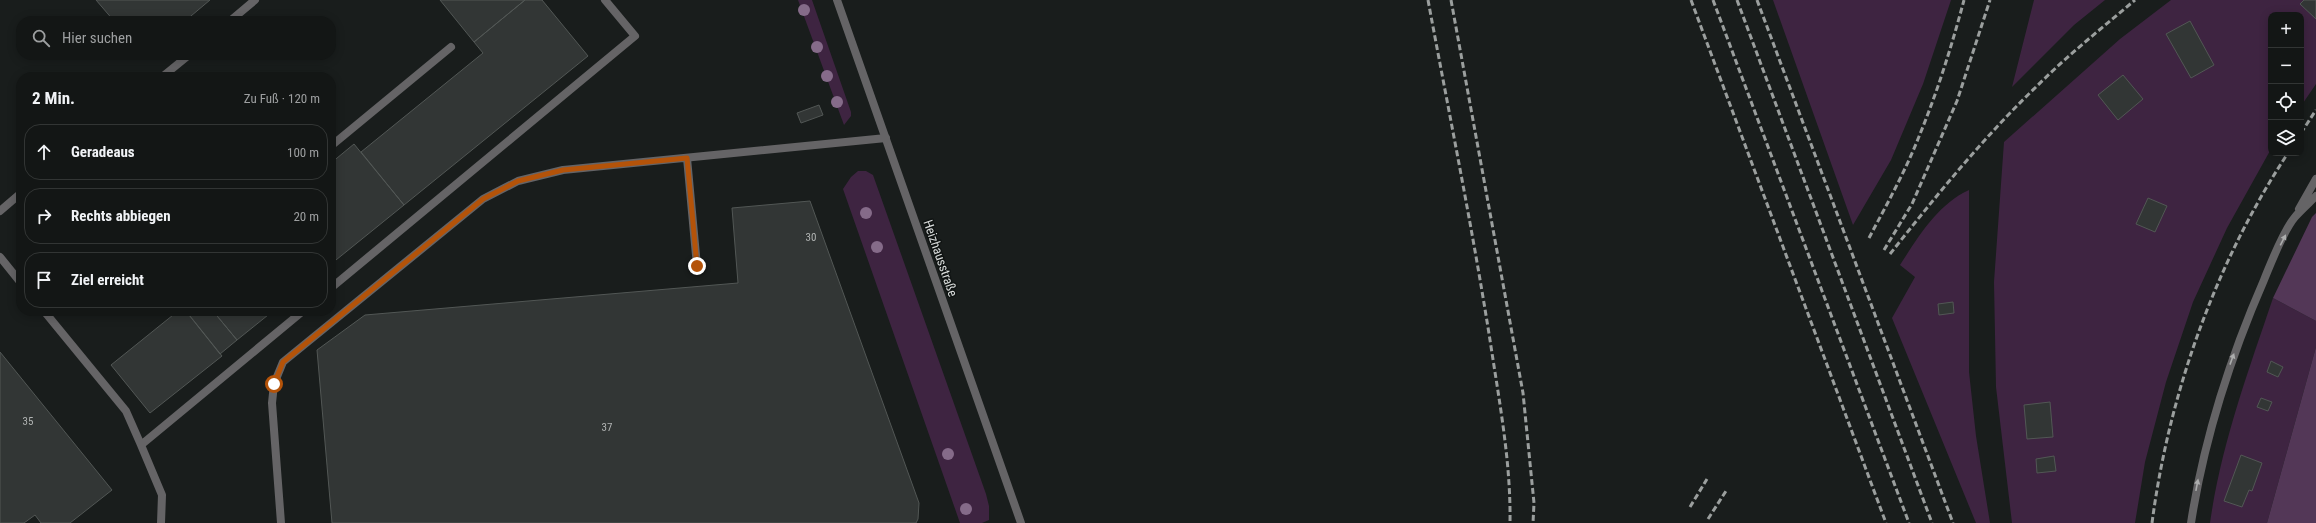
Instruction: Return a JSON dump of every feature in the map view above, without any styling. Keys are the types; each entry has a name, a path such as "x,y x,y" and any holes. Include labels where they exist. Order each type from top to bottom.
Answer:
{"street":[{"path":"236,16 256,0"},
{"path":"336,284 635,36 605,0"},
{"name":"Heizhausstraße","path":"837,0 1021,523"},
{"path":"336,142 451,47"},
{"path":"168,72 183,60"},
{"path":"281,523 272,403 274,384 283,362 483,199 518,181 563,170 886,138"},
{"path":"687,158 697,266"},
{"path":"2191,523 2197,484 2220,392 2245,324 2271,262 2316,179"},
{"path":"2294,218 2316,196"},
{"path":"0,211 16,197"},
{"path":"0,257 16,277"},
{"path":"48,316 126,411 162,495 161,523"},
{"path":"141,445 297,316"}],"shaded area":[{"path":"798,0 812,0 851,112 851,116 844,125"},
{"path":"1773,0 1951,0 1923,84 1891,160 1853,225"},
{"path":"2034,0 2105,0 2074,25 2012,87"},
{"path":"2171,0 2316,0 2316,84 2304,102 2304,12 2268,12 2268,154 2227,228 2193,302 2166,382 2145,462 2135,523 2012,523 1996,387 1994,282 2004,142 2120,39"},
{"path":"858,171 866,171 873,175 986,494 989,506 989,520 982,523 960,523 843,189 851,177"},
{"path":"1969,190 1969,372 1976,436 1990,523 1976,523 1892,318 1915,277 1900,265 1914,243 1938,212 1958,196"},
{"path":"2316,213 2316,321 2273,298 2312,217"},
{"path":"2273,298 2316,321 2316,347 2267,523 2210,523 2228,437"},
{"path":"2316,347 2316,523 2267,523"}],"building":[{"path":"96,0 210,0 191,16 110,16"},
{"path":"440,0 525,0 474,42"},
{"path":"525,0 542,0 588,56 404,205 361,152 483,53 474,42"},
{"path":"2304,0 2316,0 2316,19 2300,4"},
{"path":"2190,21 2214,65 2191,78 2166,34"},
{"path":"2123,75 2143,99 2118,120 2098,95"},
{"path":"819,105 823,115 801,123 797,113"},
{"path":"354,144 404,205 336,260 336,159"},
{"path":"2148,198 2167,206 2155,232 2136,224"},
{"path":"810,201 919,503 918,519 916,523 332,523 317,350 365,315 738,283 732,208"},
{"path":"1953,302 1954,313 1939,315 1938,304"},
{"path":"172,316 190,316 222,356 150,413 111,365"},
{"path":"190,316 217,316 237,340 220,354"},
{"path":"217,316 267,316 237,340"},
{"path":"0,352 112,490 70,523 41,523 35,515 24,523 0,523"},
{"path":"2271,361 2283,367 2278,377 2267,372"},
{"path":"2261,398 2272,402 2268,411 2257,407"},
{"path":"2050,402 2053,437 2027,439 2024,405"},
{"path":"2241,455 2262,463 2252,491 2249,490 2242,507 2224,501"},
{"path":"2054,456 2056,471 2037,473 2036,459"}],"railway":[{"path":"1428,0 1468,212 1501,408 1509,477 1510,523"},
{"path":"1451,0 1523,393 1534,503 1533,523"},
{"path":"1691,0 1886,523"},
{"path":"1713,0 1909,523"},
{"path":"1737,0 1932,523"},
{"path":"1757,0 1953,523"},
{"path":"1869,238 1915,147 1933,101 1955,34 1964,0"},
{"path":"1884,250 1912,204 1957,101 1990,0"},
{"path":"1890,254 1960,168 2017,106 2061,63 2135,0"},
{"path":"2304,128 2316,110"},
{"path":"2152,523 2170,426 2199,330 2239,239 2262,195 2286,156"},
{"path":"1690,507 1707,479"},
{"path":"1708,519 1726,491"}],"route":[{"path":"274,384 283,362 483,199 518,181 563,170 687,158 697,266"}]}
